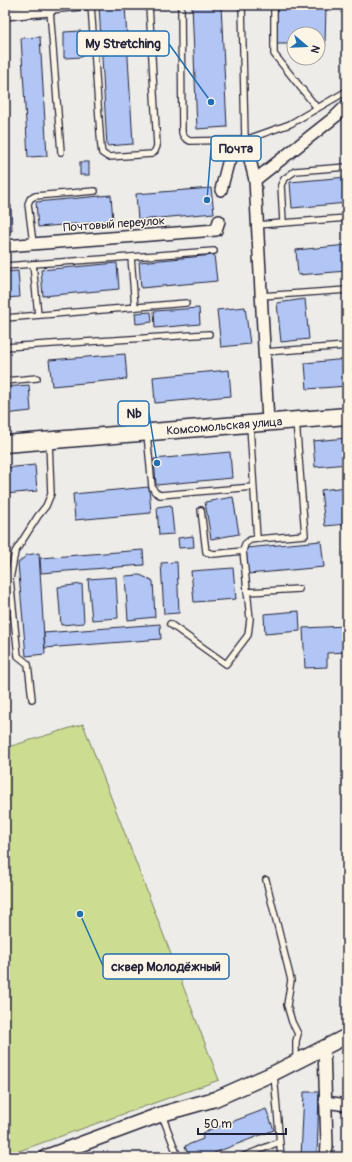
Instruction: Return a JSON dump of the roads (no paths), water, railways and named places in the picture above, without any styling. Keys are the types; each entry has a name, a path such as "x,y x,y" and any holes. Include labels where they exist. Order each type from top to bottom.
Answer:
{"main road":[{"name":"Комсомольская улица","path":"5,444 347,416"}],"street":[{"path":"5,14 52,7"},
{"path":"254,180 336,116 347,105"},
{"path":"245,140 254,180 268,422"},
{"path":"221,190 228,163 245,140"},
{"name":"Почтовый переулок","path":"5,246 216,230 219,221"},
{"path":"46,1157 69,1153 162,1114 215,1099 274,1073 347,1036"},
{"path":"324,1048 327,1145 326,1157"},
{"path":"325,1102 347,1105"}],"lane":[{"path":"61,152 52,7 91,6 100,147 102,153 108,157 152,154 156,151 157,146 149,5"},
{"path":"180,5 182,133 185,138 190,141 245,140 290,124 347,91"},
{"path":"242,5 245,140"},
{"path":"274,5 274,54 317,108"},
{"path":"283,222 281,185 284,179 295,172 347,168"},
{"path":"33,243 28,204 30,199 35,196 95,191"},
{"path":"257,225 347,218"},
{"path":"5,266 214,251"},
{"path":"130,257 135,307"},
{"path":"34,264 38,316"},
{"path":"261,296 347,290"},
{"path":"5,318 186,303"},
{"path":"5,347 208,334"},
{"path":"264,352 347,346"},
{"path":"5,381 37,378"},
{"path":"170,624 226,664 248,635 250,620 243,551 245,544 250,540 305,535 296,420"},
{"path":"249,424 257,539"},
{"path":"146,432 152,487 155,492 160,495 253,487"},
{"path":"32,699 28,664 18,656 10,580 15,552 46,506 51,494 49,440"},
{"path":"201,510 206,552 214,554 243,551"},
{"path":"247,592 299,589"},
{"path":"266,880 291,980 287,1005 292,1022 298,1034 296,1041 296,1061"},
{"path":"274,1073 281,1157"},
{"path":"162,1114 178,1157"},
{"path":"242,1157 279,1142"}],"place":[{"name":"My Stretching","path":"211,102"},
{"name":"Почта","path":"207,200"},
{"name":"Nb","path":"157,463"},
{"name":"сквер Молодёжный","path":"80,914"}]}
